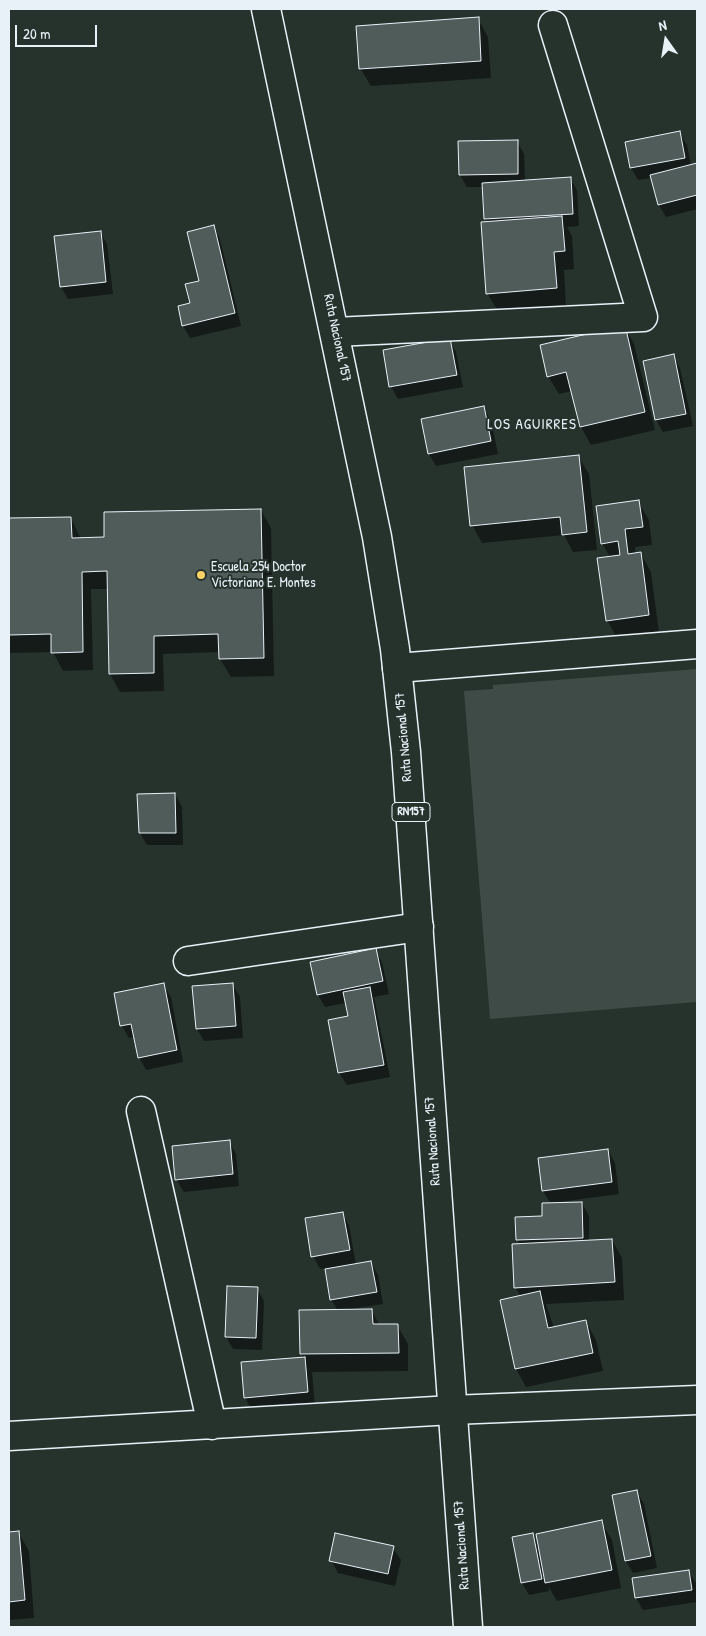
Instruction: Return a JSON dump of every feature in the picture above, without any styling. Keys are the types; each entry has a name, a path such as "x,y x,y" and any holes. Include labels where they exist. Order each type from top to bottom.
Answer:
{"main road":[{"name":"Ruta Nacional 157","path":"266,9 377,537 397,668 406,752 468,1627"},
{"path":"335,332 643,316 553,25"},
{"path":"397,668 697,644"},
{"path":"188,961 418,927"},
{"path":"141,1111 212,1425"},
{"path":"9,1436 452,1410 697,1400"}],"shaded area":[{"path":"697,669 697,1002 490,1019 464,691 493,689 493,685"}],"building":[{"path":"479,17 481,61 359,69 356,26"},
{"path":"680,131 685,158 630,168 625,142"},
{"path":"518,140 518,174 459,175 458,141"},
{"path":"697,163 697,195 658,205 650,175"},
{"path":"571,177 573,214 484,219 482,183"},
{"path":"562,216 565,251 554,252 557,288 486,294 481,222"},
{"path":"214,225 235,313 182,326 178,306 190,303 185,284 199,281 187,232"},
{"path":"101,231 106,282 60,287 54,236"},
{"path":"625,325 645,412 580,427 566,372 547,377 540,345"},
{"path":"450,338 457,375 389,387 383,350"},
{"path":"674,354 686,414 655,420 643,361"},
{"path":"484,406 491,441 428,454 421,419"},
{"path":"579,455 587,532 562,535 560,517 470,526 464,467"},
{"path":"639,500 643,527 625,529 628,554 641,552 649,615 606,621 597,558 620,555 618,541 601,544 596,506"},
{"path":"261,509 264,658 219,659 218,634 154,636 154,673 109,674 107,571 82,572 83,652 51,653 51,634 9,635 9,518 71,517 72,538 104,537 104,512"},
{"path":"175,793 176,833 139,833 137,794"},
{"path":"376,948 383,981 317,995 310,962"},
{"path":"164,983 177,1050 138,1058 131,1024 120,1026 114,993"},
{"path":"233,983 236,1026 196,1029 192,986"},
{"path":"370,987 384,1065 338,1073 328,1020 348,1016 343,992"},
{"path":"230,1140 233,1174 175,1180 172,1146"},
{"path":"608,1149 612,1182 542,1191 538,1158"},
{"path":"582,1202 583,1238 516,1240 515,1217 542,1216 542,1203"},
{"path":"343,1212 350,1250 311,1257 305,1218"},
{"path":"612,1239 615,1282 514,1288 512,1244"},
{"path":"371,1261 377,1292 330,1300 325,1269"},
{"path":"227,1286 258,1287 256,1338 225,1337"},
{"path":"540,1291 548,1328 586,1320 593,1353 515,1369 500,1300"},
{"path":"372,1309 373,1324 398,1324 399,1353 300,1354 299,1310"},
{"path":"305,1357 308,1392 244,1398 241,1362"},
{"path":"637,1490 651,1556 625,1561 612,1495"},
{"path":"602,1520 612,1570 545,1583 536,1534"},
{"path":"19,1531 25,1600 9,1602 9,1532"},
{"path":"335,1533 394,1546 388,1574 329,1561"},
{"path":"533,1533 542,1579 521,1583 512,1537"},
{"path":"689,1570 692,1590 635,1598 632,1578"}],"place":[{"name":"Escuela 254 Doctor Victoriano E. Montes","path":"201,575"}],"district":[{"name":"LOS AGUIRRES","path":"532,425"}]}
